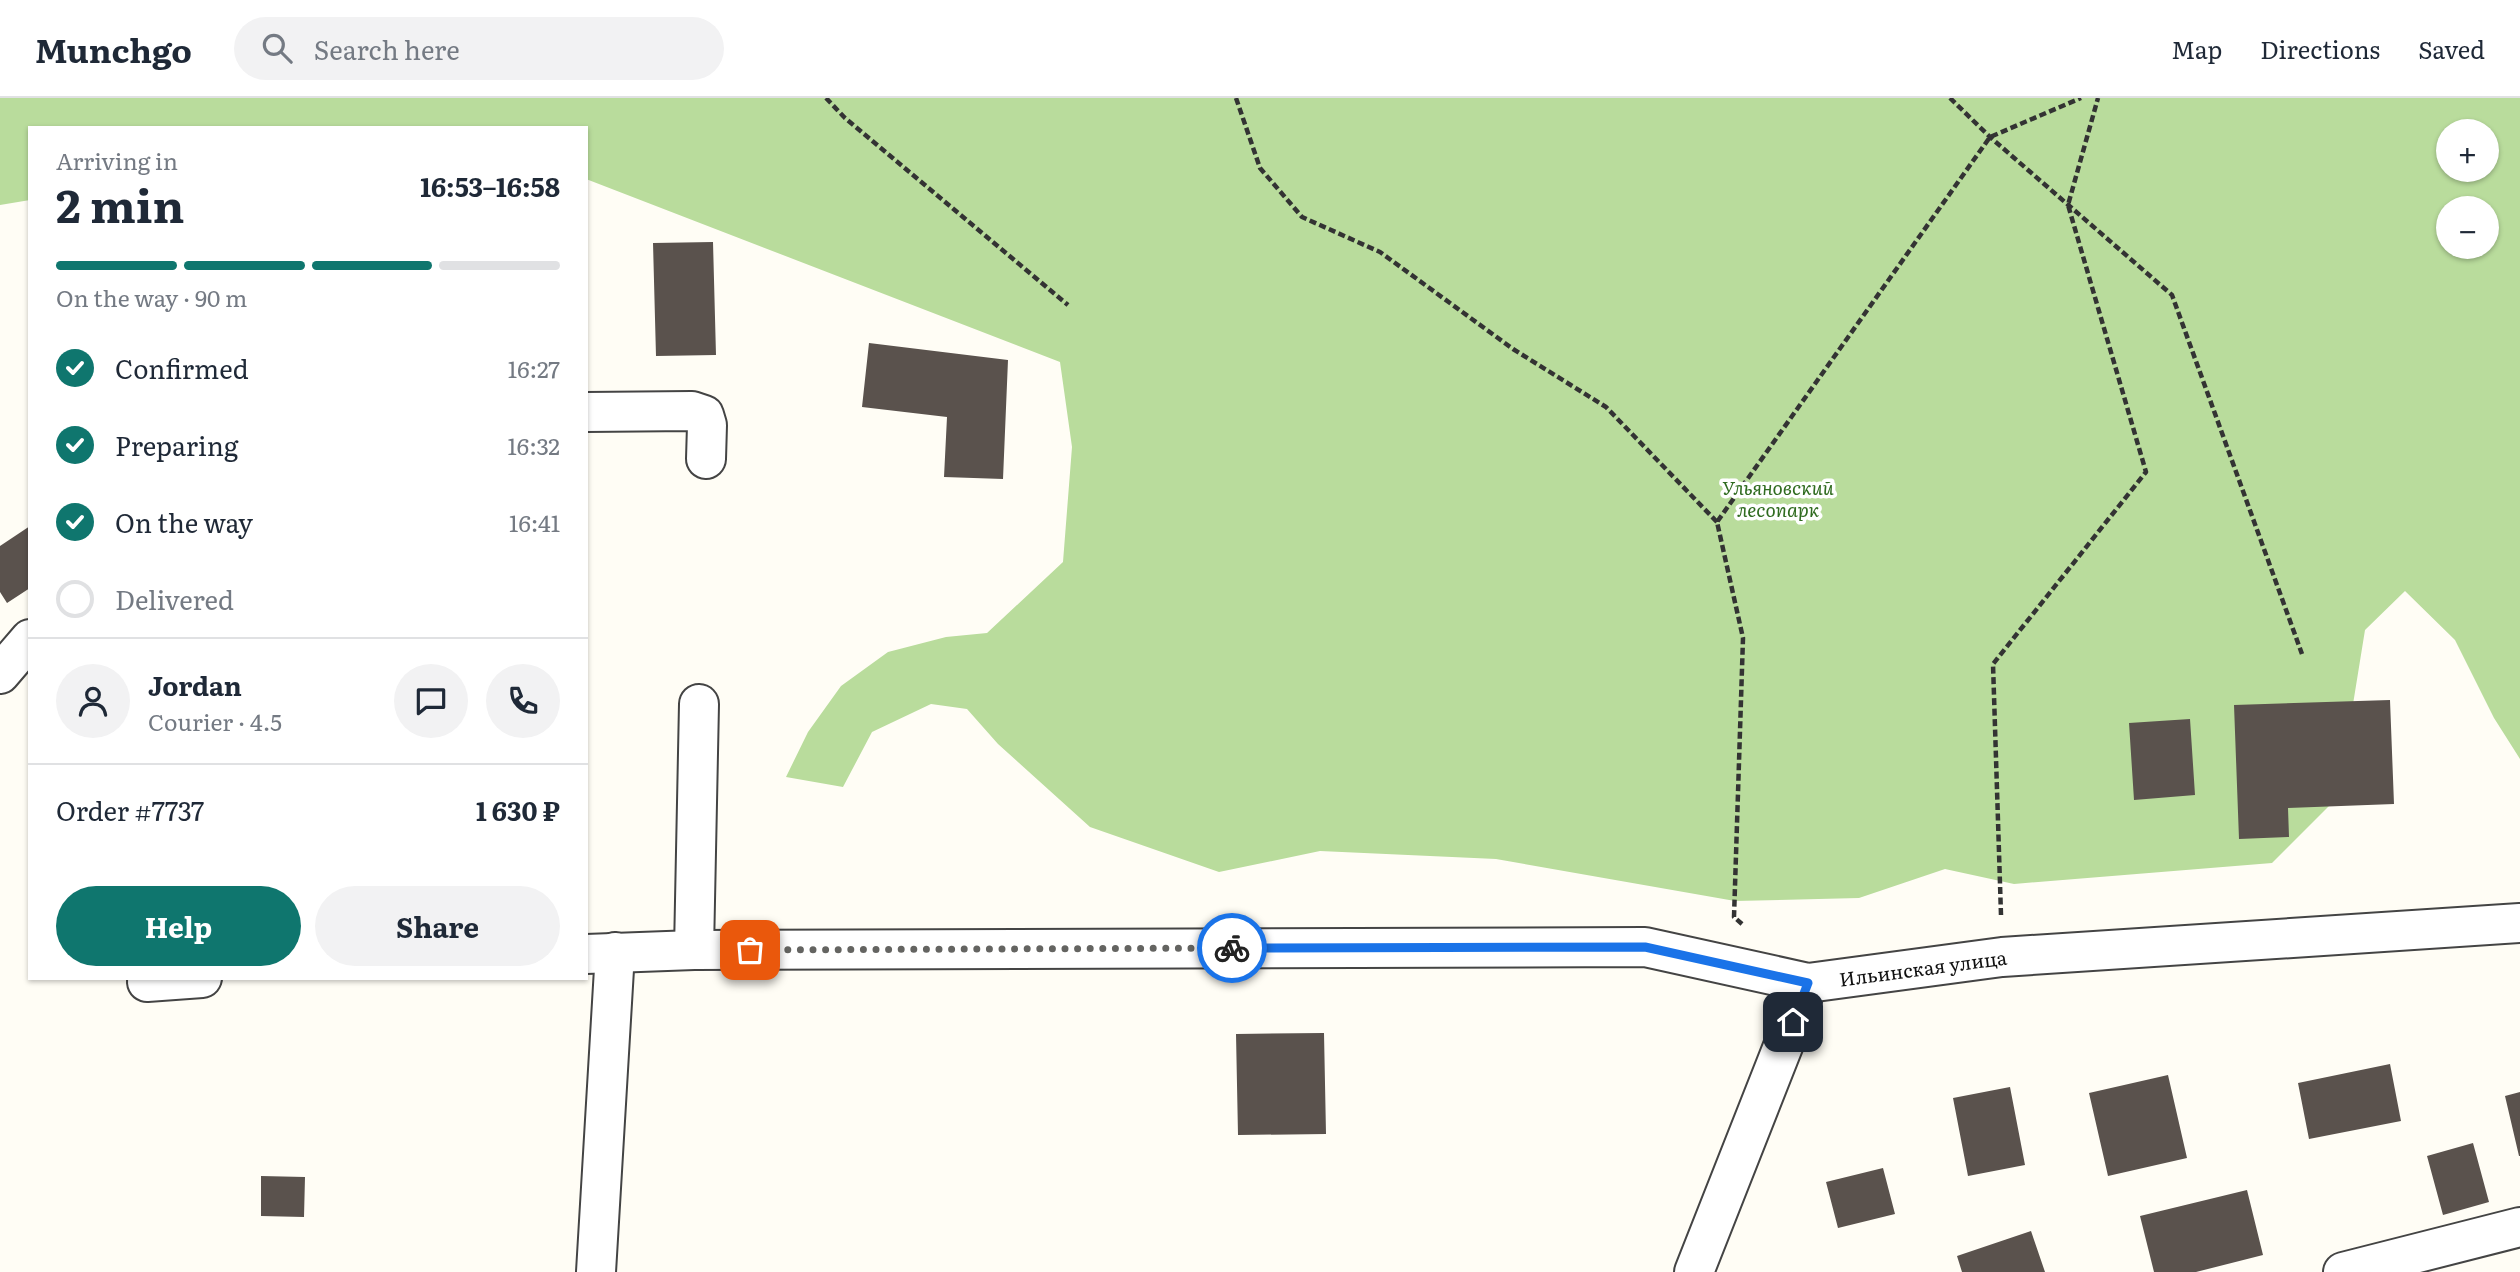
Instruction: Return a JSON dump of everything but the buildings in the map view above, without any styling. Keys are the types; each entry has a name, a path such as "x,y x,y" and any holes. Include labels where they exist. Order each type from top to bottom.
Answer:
{"street":[{"path":"588,412 692,411 704,415 707,425 706,459"},
{"path":"0,674 28,641"},
{"path":"694,950 699,704"},
{"name":"Ильинская улица","path":"601,953 694,950 1645,947 1808,983 2003,957 2520,923"},
{"path":"596,1272 601,953"},
{"path":"147,982 174,980"},
{"path":"1694,1272 1808,983"},
{"path":"2343,1272 2520,1227"}],"path":[{"path":"826,98 845,118 1068,305"},
{"path":"1236,98 1260,168 1302,217 1380,252 1513,349 1606,407 1717,522 1743,638 1734,917 1744,925"},
{"path":"1950,98 1990,137 2172,295 2302,654"},
{"path":"1717,522 1990,137 2081,98"},
{"path":"2003,957 1993,664 2146,472 2068,205 2098,98"}],"green space":[{"name":"Ульяновский лесопарк","path":"0,98 2520,98 2520,759 2494,718 2455,640 2405,591 2365,630 2338,797 2272,863 2014,884 1945,869 1859,898 1735,901 1496,859 1320,851 1219,872 1090,827 998,744 967,709 931,704 872,732 843,787 786,777 808,732 841,686 888,652 946,637 987,633 1063,562 1072,447 1060,362 588,180 588,126 28,126 28,200 0,205"}],"way so far":[{"path":"750,950 1232,948"}],"route":[{"path":"1232,948 1645,947 1808,983 1793,1022"}]}
